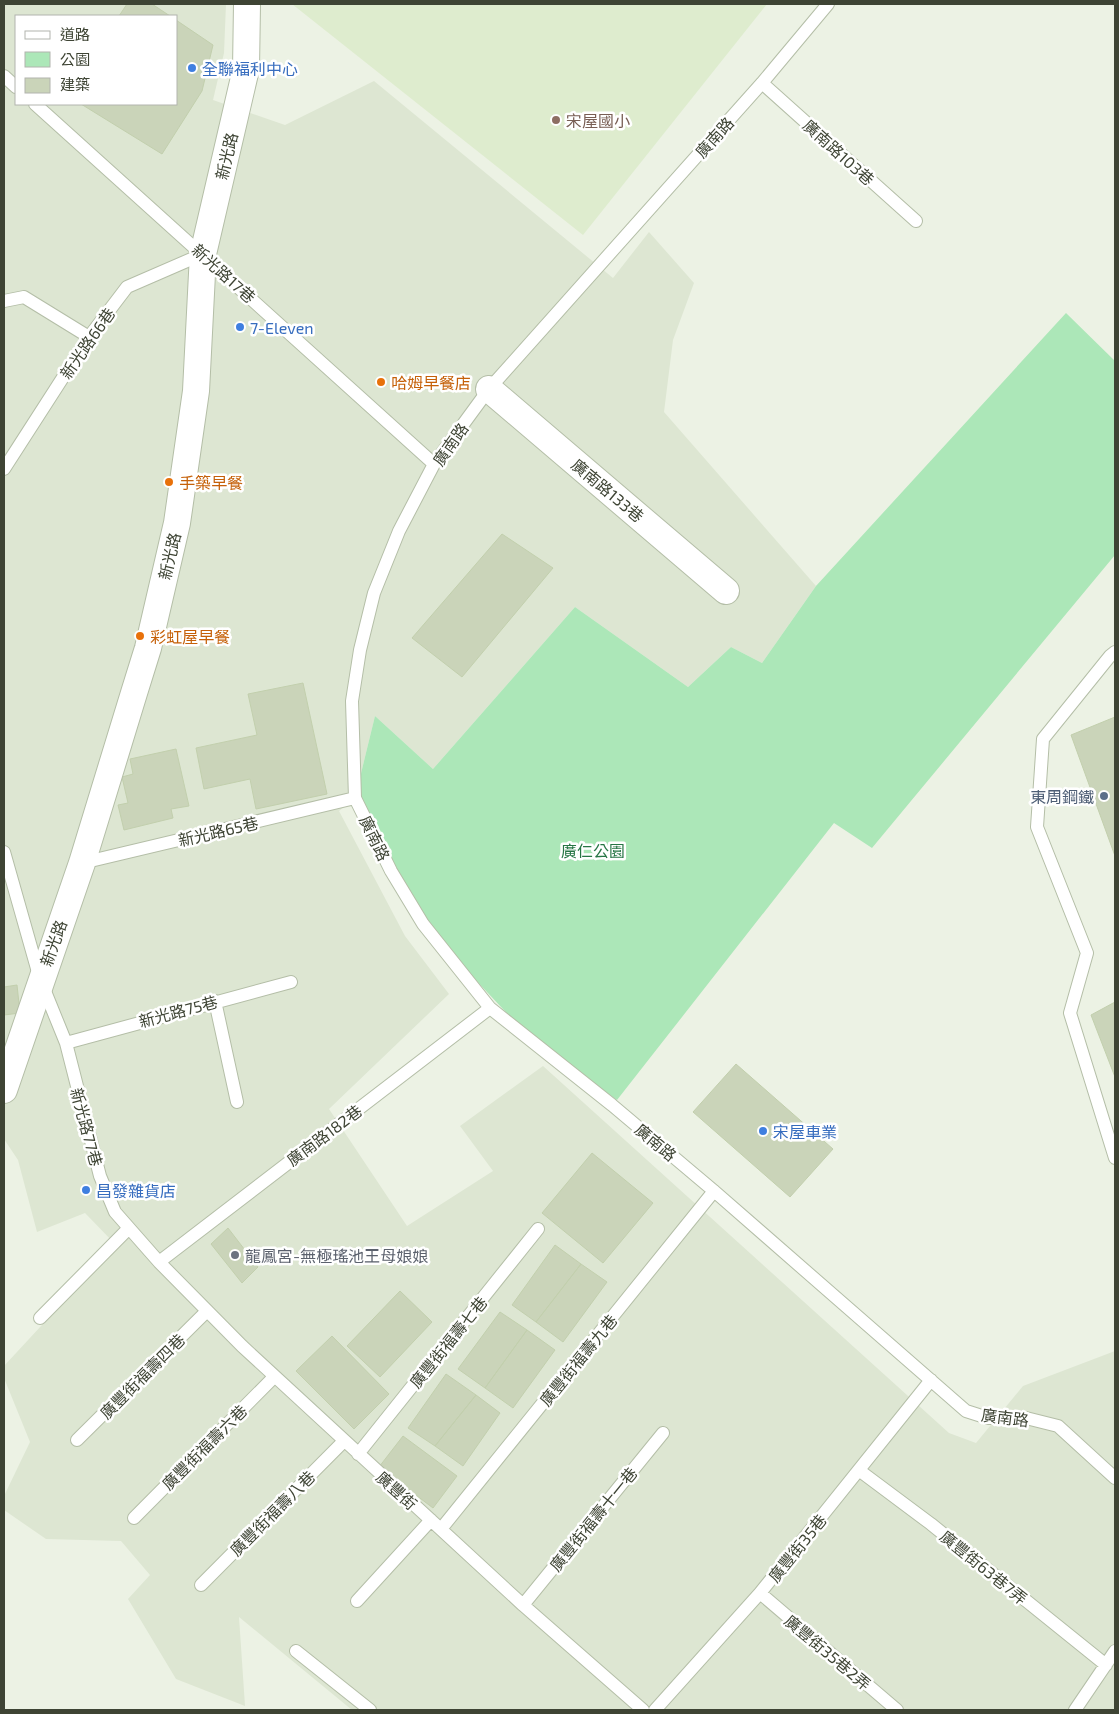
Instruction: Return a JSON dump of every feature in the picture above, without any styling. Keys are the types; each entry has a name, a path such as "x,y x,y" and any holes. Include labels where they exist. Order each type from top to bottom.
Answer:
{"street":[{"name":"新光路","path":"4,1090 40,979 82,863 148,648 177,523 196,391 203,254 246,69 247,4"},
{"name":"廣南路133巷","path":"489,389 726,591"}],"lane":[{"name":"廣南路","path":"828,4 762,83 489,389 434,464 399,532 374,593 352,700 355,798 391,871 424,924 490,1008 612,1105 714,1191 966,1411 988,1418 1022,1417 1058,1426 1115,1478"},
{"path":"4,76 15,86"},
{"name":"廣南路103巷","path":"762,83 916,221"},
{"name":"新光路17巷","path":"36,105 434,464"},
{"name":"新光路66巷","path":"4,469 89,337 127,287 203,254"},
{"path":"4,300 24,297 89,337"},
{"path":"1115,652 1044,739 1037,827 1086,953 1070,1013 1115,1158"},
{"name":"新光路65巷","path":"82,863 355,798"},
{"path":"4,852 40,979"},
{"name":"新光路77巷","path":"40,979 66,1042 100,1176 115,1212 158,1262"},
{"name":"新光路75巷","path":"66,1042 291,982"},
{"path":"215,1001 237,1102"},
{"name":"廣南路182巷","path":"158,1262 490,1008"},
{"name":"廣豐街福壽九巷","path":"441,1529 714,1191"},
{"path":"40,1318 129,1228"},
{"name":"廣豐街福壽七巷","path":"358,1454 538,1229"},
{"name":"廣豐街","path":"158,1262 274,1377 523,1605 643,1710"},
{"name":"廣豐街福壽四巷","path":"77,1440 207,1311"},
{"name":"廣豐街福壽六巷","path":"134,1518 274,1377"},
{"name":"廣豐街35巷","path":"655,1710 760,1593 860,1471 931,1380"},
{"name":"廣豐街福壽十一巷","path":"523,1605 663,1433"},
{"name":"廣豐街福壽八巷","path":"201,1585 344,1441"},
{"name":"廣豐街63巷7弄","path":"860,1471 931,1524 1106,1665"},
{"path":"357,1601 431,1520"},
{"name":"廣豐街35巷2弄","path":"760,1593 897,1710"},
{"path":"296,1651 370,1710"},
{"path":"1075,1710 1115,1651"}],"shaded area":[{"path":"4,4 226,4 224,53 213,100 285,125 374,81 613,278 649,232 694,283 673,340 664,412 816,586 762,663 731,647 688,687 575,607 433,769 375,716 355,798 339,811 405,936 449,994 329,1109 407,1226 493,1171 460,1126 543,1066 949,1433 976,1443 1023,1386 1115,1351 1115,1710 352,1710 239,1617 245,1706 176,1679 128,1599 150,1575 121,1541 46,1539 4,1510 4,1496 30,1442 4,1378 4,1366 116,1245 85,1213 37,1232 18,1160 4,1139"},
{"name":"宋屋國小","path":"292,4 767,4 583,235"}],"green space":[{"name":"廣仁公園","path":"1066,313 1115,361 1115,555 872,848 834,823 617,1100 535,1043 423,924 355,798 375,716 433,769 575,607 688,687 731,647 762,663 816,586"}],"building":[{"path":"127,4 152,4 168,15 120,15"},
{"name":"全聯福利中心","path":"178,21 213,45 202,91 162,154 83,105 178,105"},
{"path":"502,534 553,568 462,677 412,638"},
{"path":"303,683 327,794 256,809 250,779 204,789 196,748 257,735 248,694"},
{"name":"東周鋼鐵","path":"1115,717 1115,856 1071,735"},
{"path":"176,749 189,806 171,809 173,818 124,830 118,805 128,803 122,777 133,774 130,759"},
{"path":"17,985 20,1013 4,1015 4,987"},
{"path":"1115,1002 1115,1077 1091,1015"},
{"name":"宋屋車業","path":"736,1064 833,1149 790,1197 693,1112"},
{"path":"592,1153 653,1203 603,1263 542,1213"},
{"name":"龍鳳宮-無極瑤池王母娘娘","path":"228,1228 258,1267 242,1283 211,1244"},
{"path":"555,1245 581,1264 536,1322 512,1305"},
{"path":"581,1264 607,1282 563,1342 536,1322"},
{"path":"400,1291 432,1322 380,1377 347,1346"},
{"path":"500,1312 527,1330 485,1388 458,1369"},
{"path":"527,1330 555,1350 513,1408 485,1388"},
{"path":"332,1336 389,1394 354,1429 296,1371"},
{"path":"446,1374 476,1395 435,1446 408,1428"},
{"path":"476,1395 500,1413 463,1466 435,1446"},
{"path":"403,1436 457,1476 433,1508 379,1467"}],"place":[{"name":"全聯福利中心","path":"192,68"},
{"name":"宋屋國小","path":"556,120"},
{"name":"7-Eleven","path":"240,327"},
{"name":"哈姆早餐店","path":"381,382"},
{"name":"手築早餐","path":"169,482"},
{"name":"彩虹屋早餐","path":"140,636"},
{"name":"東周鋼鐵","path":"1104,796"},
{"name":"宋屋車業","path":"763,1131"},
{"name":"昌發雜貨店","path":"86,1190"},
{"name":"龍鳳宮-無極瑤池王母娘娘","path":"235,1255"}]}
